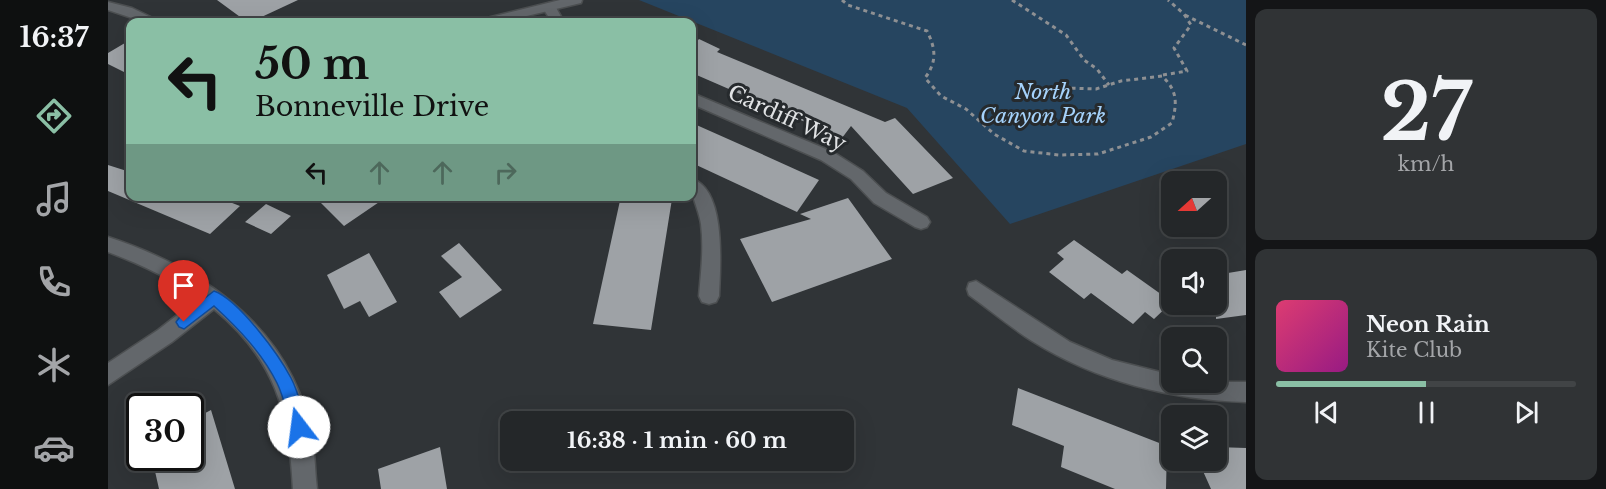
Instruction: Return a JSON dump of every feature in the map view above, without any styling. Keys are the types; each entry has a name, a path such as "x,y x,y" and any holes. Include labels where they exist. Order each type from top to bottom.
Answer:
{"street":[{"path":"504,18 576,0"},
{"path":"108,6 142,18"},
{"path":"549,7 556,18"},
{"name":"Cardiff Way","path":"696,100 827,156 857,175 880,198 921,222"},
{"path":"696,191 703,201 711,239 709,296"},
{"path":"108,244 163,265 214,297 242,322 270,357 285,382 299,427 305,489"},
{"path":"976,289 1049,340 1111,368 1179,386 1211,391 1246,392"},
{"path":"108,375 165,336 214,297"}],"path":[{"path":"842,0 848,5 927,32 936,48 934,67 925,78 941,96 966,109 994,134 1024,151 1059,155 1098,154 1151,137 1172,123 1177,104 1175,88 1162,76"},
{"path":"1012,0 1066,35 1084,60 1097,69 1108,85"},
{"path":"1168,0 1184,14 1246,45"},
{"path":"1019,100 1039,91 1066,88 1096,89 1121,81 1187,71 1174,48 1191,25 1184,14"}],"green space":[{"name":"North Canyon Park","path":"639,0 1246,0 1246,144 1010,224 907,108 696,23 696,18 684,18"}],"building":[{"path":"217,0 298,0 260,18 242,18"},
{"path":"699,39 720,49 717,52 885,122 895,118 953,178 913,194 851,126 842,138 696,75 696,42"},
{"path":"126,42 126,73 108,64 108,53"},
{"path":"696,125 819,180 797,212 696,165"},
{"path":"108,165 126,171 126,199 108,191"},
{"path":"848,198 892,259 772,302 740,239 811,219 800,214"},
{"path":"132,201 227,201 240,206 210,234"},
{"path":"319,201 381,201 344,226"},
{"path":"620,201 672,201 651,330 593,324"},
{"path":"266,204 291,216 271,234 245,222"},
{"path":"1074,240 1122,274 1127,270 1161,294 1161,312 1154,319 1145,312 1133,324 1091,293 1084,299 1049,272 1064,259 1057,253"},
{"path":"459,243 502,290 460,318 439,292 462,277 441,256"},
{"path":"369,253 397,302 369,317 360,301 344,309 327,275"},
{"path":"1246,270 1246,315 1216,319 1216,315 1227,315 1227,273"},
{"path":"1018,388 1161,444 1161,471 1166,471 1166,489 1115,489 1061,467 1064,446 1012,425"},
{"path":"211,410 235,489 159,489 155,471 204,471 204,414"},
{"path":"440,447 447,489 381,489 378,469"},
{"path":"1227,447 1246,448 1246,489 1211,489 1203,471 1227,471"}],"route":[{"path":"184,322 214,297 242,322 270,357 285,382 294,403 299,427"}]}
